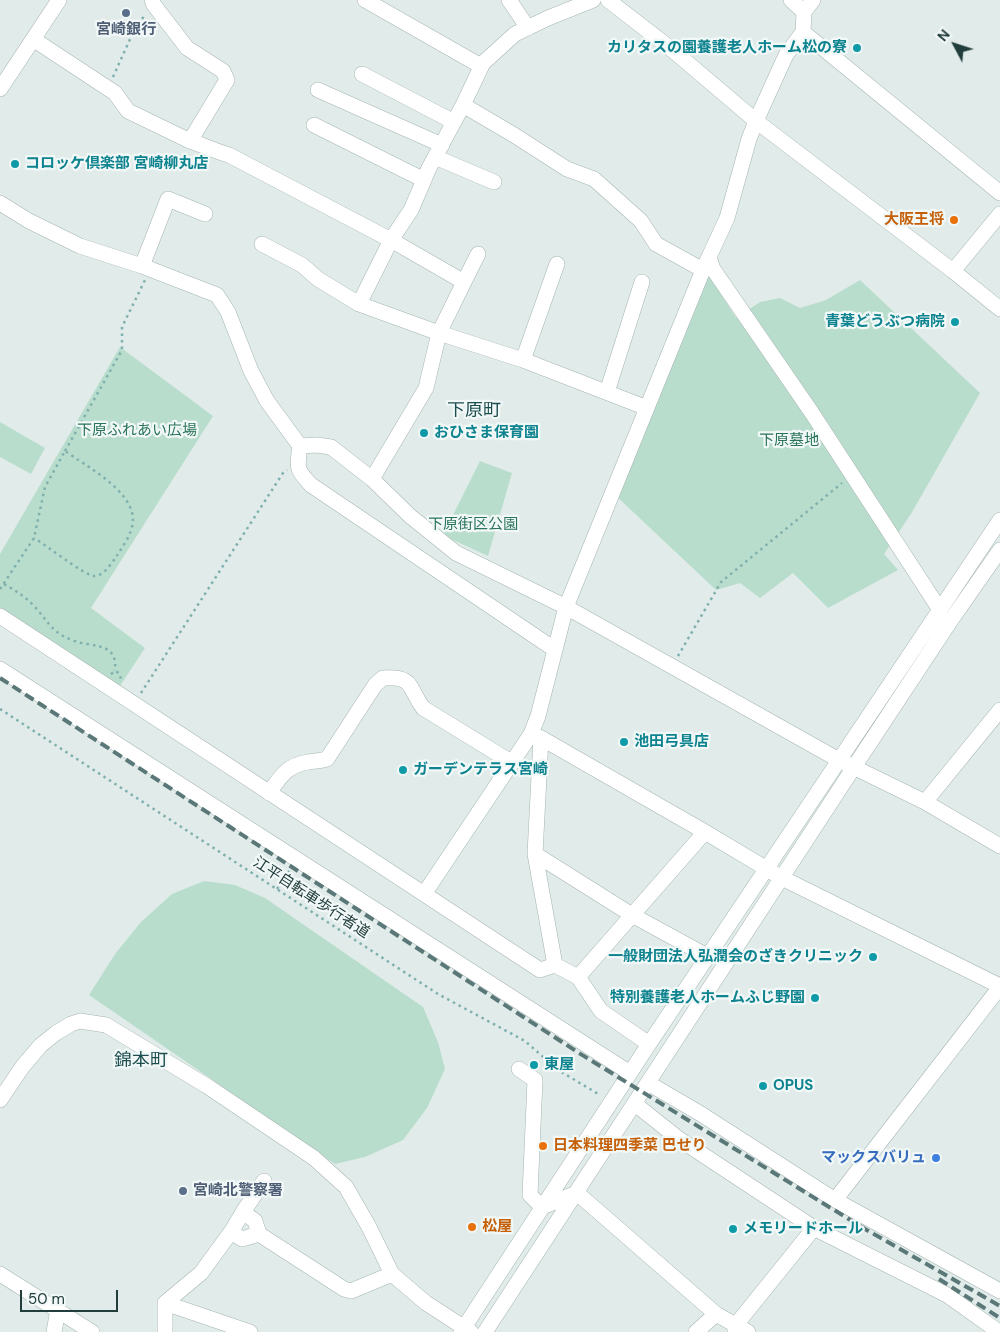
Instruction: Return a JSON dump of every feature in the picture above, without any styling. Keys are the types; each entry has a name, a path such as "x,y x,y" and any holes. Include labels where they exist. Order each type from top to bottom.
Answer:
{"street":[{"path":"0,89 6,67 33,39 59,0"},
{"path":"365,0 481,66"},
{"path":"509,0 528,28"},
{"path":"359,304 391,240 411,210 438,151 483,63 515,34 548,18 594,0"},
{"path":"608,0 670,48 756,121 1000,309"},
{"path":"555,965 535,854 536,736 538,716 554,649 566,607 706,264 727,218 749,139 756,121 786,55 803,32 809,6 791,0"},
{"path":"153,3 187,48 223,71 226,76 226,80 190,141"},
{"path":"803,32 1000,193"},
{"path":"33,39 115,93 128,111 190,141 208,146 228,155 391,240 464,282"},
{"path":"362,74 454,122"},
{"path":"318,90 438,151 494,182"},
{"path":"463,105 567,169 594,179 641,221 656,244 706,264 713,269 812,413 940,610"},
{"path":"314,125 424,180"},
{"path":"146,268 168,199 204,214"},
{"path":"0,203 29,221 80,246 146,268 216,295 228,312 251,371 299,454 299,472 311,485 554,649"},
{"path":"953,271 1000,214"},
{"path":"262,244 302,266 318,279 359,304 439,333 523,360 647,408"},
{"path":"372,479 426,388 439,333 478,254"},
{"path":"523,360 557,264"},
{"path":"607,392 642,282"},
{"path":"299,454 318,445 331,447 372,479 410,516 456,553 566,607 839,760 925,802 1000,846"},
{"path":"0,1100 22,1066 41,1045 56,1033 80,1021 106,1025 207,1086 314,1158 346,1187 369,1227 392,1274 426,1303 466,1330 542,1207 707,956 1000,520"},
{"path":"486,1332 854,767 1000,550"},
{"path":"0,616 540,970 555,965 578,977 601,1011 649,1044"},
{"path":"0,669 630,1073"},
{"path":"270,793 284,772 297,764 310,761 319,762 327,759 375,685 383,678 394,677 405,680 413,688 416,698 423,708 512,762"},
{"path":"925,802 1000,710"},
{"path":"424,894 512,762 536,736"},
{"path":"536,736 767,867 782,878 1000,986 835,1200"},
{"path":"578,977 705,832"},
{"path":"535,854 632,915 707,956"},
{"path":"519,1069 536,1080 530,1195 542,1207"},
{"path":"648,1083 701,1114 835,1200 1000,1291"},
{"path":"635,1104 679,1139 814,1228 947,1295 1000,1332"},
{"path":"165,1303 202,1273 264,1181"},
{"path":"542,1207 576,1193"},
{"path":"576,1193 716,1314 739,1330 814,1228"},
{"path":"243,1212 255,1221 260,1234 344,1289 351,1291 392,1274"},
{"path":"231,1232 242,1239 260,1234"},
{"path":"0,1274 92,1332"},
{"path":"165,1303 165,1332"},
{"path":"165,1303 250,1332"},
{"path":"54,1332 58,1310"},
{"path":"696,1332 716,1314"}],"path":[{"path":"109,89 114,73 131,37 140,20 153,3"},
{"path":"0,589 34,538 45,487 122,350 122,326 146,268"},
{"path":"34,538 92,576 101,574 110,565 130,534 133,520 131,509 124,495 97,473 64,451"},
{"path":"135,703 283,473 299,454"},
{"path":"672,666 721,582 852,476"},
{"path":"3,583 26,598 50,627 63,636 87,644 97,644 111,652 116,663 116,671"},
{"name":"江平自転車歩行者道","path":"0,709 438,994 525,1042 558,1070 612,1103"},
{"path":"277,889 297,860"}],"green space":[{"name":"下原墓地","path":"705,269 736,318 760,302 780,298 800,308 826,300 860,280 980,393 911,514 884,554 898,570 828,608 793,573 760,598 740,583 716,590 614,494"},
{"name":"下原ふれあい広場","path":"120,347 213,416 91,608 145,648 120,686 0,608 0,554"},
{"path":"0,422 45,448 31,474 0,457"},
{"name":"下原街区公園","path":"480,461 512,473 488,556 451,539 444,533"},
{"path":"204,881 235,885 265,898 423,1007 438,1042 445,1069 427,1108 403,1140 365,1157 335,1164 89,995 115,954 141,922 172,894"}],"railway":[{"path":"0,678 579,1053 865,1229 1000,1306"},
{"path":"939,1279 1000,1318"}],"place":[{"name":"宮崎銀行","path":"126,13"},
{"name":"カリタスの園養護老人ホーム松の寮","path":"857,48"},
{"name":"コロッケ倶楽部 宮崎柳丸店","path":"15,164"},
{"name":"大阪王将","path":"954,220"},
{"name":"青葉どうぶつ病院","path":"955,322"},
{"name":"おひさま保育園","path":"424,433"},
{"name":"池田弓具店","path":"624,742"},
{"name":"ガーデンテラス宮崎","path":"403,770"},
{"name":"一般財団法人弘潤会のざきクリニック","path":"873,957"},
{"name":"特別養護老人ホームふじ野園","path":"815,998"},
{"name":"東屋","path":"534,1065"},
{"name":"OPUS","path":"763,1086"},
{"name":"日本料理四季菜 巴せり","path":"543,1146"},
{"name":"マックスバリュ","path":"936,1158"},
{"name":"宮崎北警察署","path":"183,1191"},
{"name":"松屋","path":"472,1227"},
{"name":"メモリードホール","path":"733,1229"}],"district":[{"name":"下原町","path":"474,411"},
{"name":"錦本町","path":"141,1061"}]}
